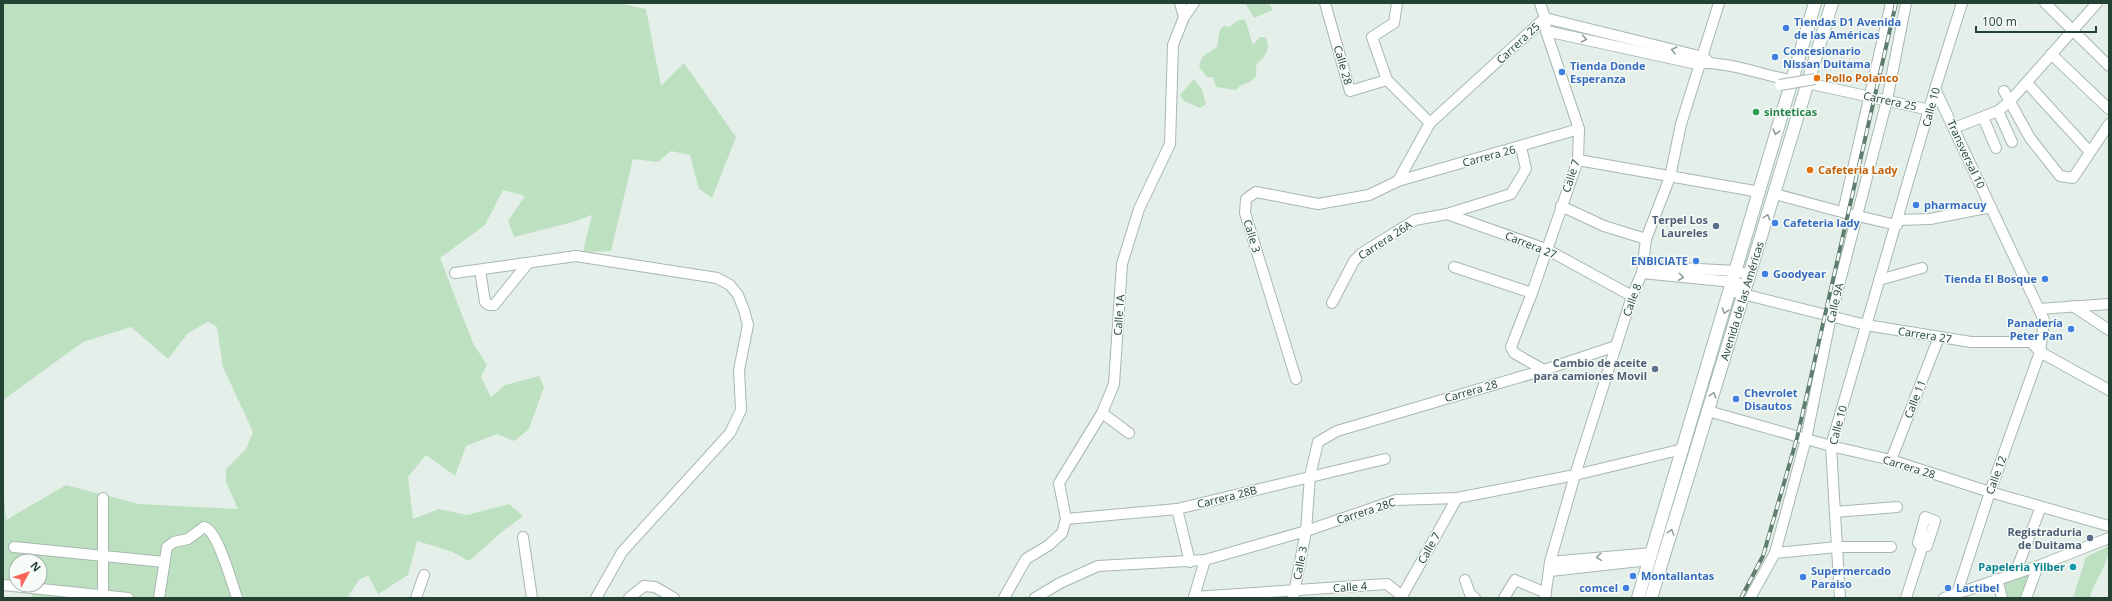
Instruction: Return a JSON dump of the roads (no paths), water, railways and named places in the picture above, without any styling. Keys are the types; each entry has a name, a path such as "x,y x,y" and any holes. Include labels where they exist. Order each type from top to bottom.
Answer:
{"main road":[{"name":"Avenida de las Américas","path":"1638,598 1760,192 1786,85 1815,3"},
{"name":"Avenida de las Américas","path":"1651,598 1810,80 1832,3"},
{"path":"1678,465 1690,469"},
{"path":"1651,554 1665,552"}],"street":[{"path":"1180,3 1184,17"},
{"name":"Calle 1A","path":"1066,519 1059,483 1102,413 1114,384 1122,264 1139,209 1170,144 1173,45 1184,17 1194,3"},
{"name":"Calle 28","path":"1325,3 1350,91 1387,80"},
{"path":"1397,3 1394,23 1372,37 1387,80 1430,122"},
{"name":"Calle 7","path":"1540,3 1545,18 1546,31 1579,129 1578,160 1511,347 1514,353 1544,370"},
{"name":"Calle 8","path":"1545,595 1550,566 1575,475 1632,296 1643,270 1646,239 1670,177 1681,124 1705,60 1719,3"},
{"path":"1843,212 1891,3"},
{"name":"Calle 9A","path":"1750,598 1775,553 1806,439 1832,316 1856,215 1887,100 1906,3"},
{"name":"Calle 10","path":"1840,598 1831,446 1935,89 1962,3"},
{"path":"2045,3 2109,66"},
{"path":"1954,128 1998,111 2010,101 2097,3"},
{"name":"Carrera 25","path":"1398,181 1430,122 1545,18 1705,60 1735,65 1786,85"},
{"name":"Carrera 25","path":"1546,31 1692,63 1705,60"},
{"path":"2051,54 2109,109"},
{"path":"1786,85 1810,80"},
{"name":"Carrera 25","path":"1810,80 1930,110"},
{"path":"2027,83 2089,151"},
{"name":"Transversal 10","path":"1935,89 2044,320 2040,352"},
{"path":"2004,91 2030,138 2060,176 2073,178 2089,151 2109,124"},
{"path":"1998,111 2012,142"},
{"path":"1983,117 1996,148"},
{"name":"Carrera 26","path":"1398,181 1521,147 1579,129"},
{"path":"1447,214 1511,194 1526,169 1521,147"},
{"path":"1578,160 1760,192"},
{"name":"Calle 3","path":"1296,379 1244,213 1246,199 1256,192 1318,204 1369,195 1398,181"},
{"path":"1775,194 1856,215 1897,222 1930,219 1991,207"},
{"path":"1561,206 1604,226 1646,239"},
{"name":"Carrera 27","path":"1447,214 1546,249 1632,296"},
{"name":"Carrera 26A","path":"1332,303 1354,260 1362,253 1415,220 1447,214"},
{"path":"456,273 576,256 717,278 730,285 738,295 748,325 739,370 741,410 730,433 622,552 596,598"},
{"path":"480,270 486,302 489,305 494,305 528,263"},
{"path":"1454,267 1530,297"},
{"path":"1879,280 1922,268"},
{"name":"Carrera 27","path":"1643,270 1733,281 1832,316 1866,325 1971,342 2031,342 2040,352 2109,390"},
{"name":"Carrera 27","path":"1733,281 1746,285"},
{"path":"2039,308 2109,304"},
{"path":"2073,306 2109,330"},
{"name":"Calle 11","path":"1892,460 1939,337"},
{"name":"Carrera 28","path":"1325,437 1337,431 1544,370 1616,346"},
{"name":"Calle 12","path":"1957,596 1990,492 2040,352"},
{"name":"Carrera 28","path":"1708,411 1831,446 1892,460 1990,492 2109,526"},
{"path":"1102,413 1129,433"},
{"name":"Calle 3","path":"1294,594 1306,531 1310,476 1318,442 1325,437"},
{"name":"Carrera 28C","path":"1035,598 1060,583 1098,566 1205,560 1306,531 1396,500 1456,498 1575,475 1683,449"},
{"name":"Carrera 28B","path":"1066,519 1177,509 1385,459"},
{"path":"103,498 103,597"},
{"name":"Calle 7","path":"1401,597 1456,498"},
{"path":"1835,512 1897,507"},
{"path":"2015,574 2041,507"},
{"path":"1177,509 1190,562"},
{"path":"1004,598 1026,560 1049,545 1062,533 1066,519"},
{"path":"159,598 167,547 170,543 188,540 204,527 208,528 220,549 237,598"},
{"path":"523,536 532,598"},
{"path":"1944,598 1957,596 1997,579 2038,566 2109,538"},
{"path":"1906,598 1923,545"},
{"path":"14,547 164,562"},
{"path":"1775,553 1837,548 1891,547"},
{"path":"1550,566 1651,554"},
{"path":"1194,597 1205,560"},
{"path":"2026,598 2038,566"},
{"path":"416,598 424,575"},
{"path":"1997,579 2002,598"},
{"path":"1464,580 1470,594 1474,598"},
{"path":"1504,598 1514,580 1545,595"},
{"name":"Calle 4","path":"1194,597 1294,594 1387,584 1401,597"},
{"path":"3,585 103,597 128,598"},
{"path":"629,598 644,586 655,587 674,598"}],"railway":[{"path":"1741,598 1763,556 1797,438 1896,3"}],"place":[{"name":"Tiendas D1 Avenida de las Américas","path":"1786,28"},
{"name":"Concesionario Nissan Duitama","path":"1775,57"},
{"name":"Tienda Donde Esperanza","path":"1562,72"},
{"name":"Pollo Polanco","path":"1817,78"},
{"name":"sinteticas","path":"1756,112"},
{"name":"Cafeteria Lady","path":"1810,170"},
{"name":"pharmacuy","path":"1916,205"},
{"name":"Cafeteria lady","path":"1775,223"},
{"name":"Terpel Los Laureles","path":"1716,226"},
{"name":"ENBICIATE","path":"1696,261"},
{"name":"Goodyear","path":"1765,274"},
{"name":"Tienda El Bosque","path":"2045,279"},
{"name":"Panadería Peter Pan","path":"2071,329"},
{"name":"Cambio de aceite para camiones Movil","path":"1655,369"},
{"name":"Chevrolet Disautos","path":"1736,399"},
{"name":"Registraduria de Duitama","path":"2090,538"},
{"name":"Papeleria Yilber","path":"2073,567"},
{"name":"Montallantas","path":"1633,576"},
{"name":"Supermercado Paraiso","path":"1803,577"},
{"name":"comcel","path":"1626,588"},
{"name":"Lactibel","path":"1948,588"}]}
